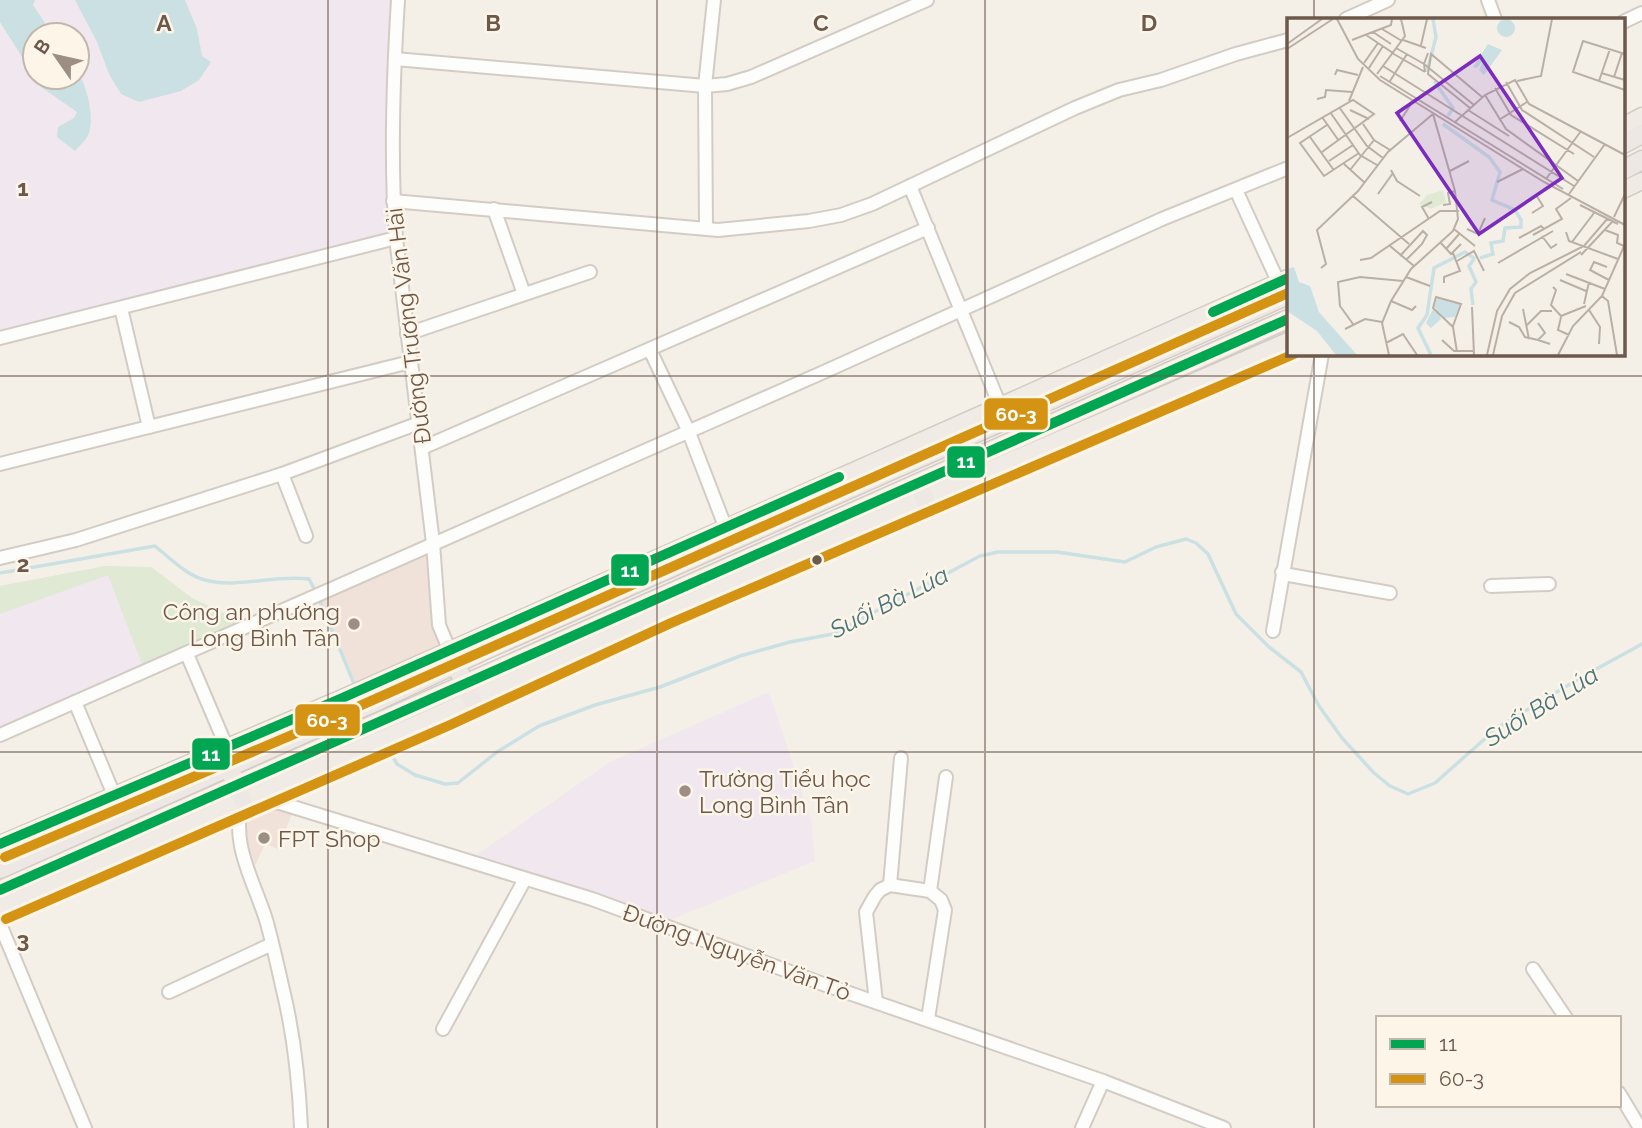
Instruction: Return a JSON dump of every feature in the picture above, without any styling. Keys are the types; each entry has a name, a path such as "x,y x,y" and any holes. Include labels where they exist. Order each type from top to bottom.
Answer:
{"highway":[{"path":"1624,143 1642,134"},
{"path":"1624,169 1642,160"},
{"path":"0,869 228,767 343,706 452,656 1285,288"},
{"path":"0,890 240,793 360,741 922,491 1287,319"},
{"path":"452,656 469,692"},
{"path":"224,749 228,767 240,793"}],"main road":[{"path":"1624,125 1642,116"},
{"path":"1624,190 1642,181"},
{"path":"922,491 1287,342"},
{"path":"0,844 224,749 343,706"},
{"path":"0,906 240,793"}],"street":[{"name":"Đường Trương Văn Hải","path":"398,0 393,201 396,238 433,543 439,625 452,656"},
{"path":"706,228 705,86 714,0"},
{"path":"395,59 705,86 727,84 751,77 927,0"},
{"path":"1348,18 1388,0"},
{"path":"1488,0 1495,18"},
{"path":"1624,22 1642,13"},
{"path":"393,201 718,230 778,226 841,215 872,204 1119,90 1161,80 1236,54 1287,41"},
{"path":"0,736 1162,219 1287,169"},
{"path":"910,186 1002,412"},
{"path":"1236,190 1285,288"},
{"path":"494,209 524,293"},
{"path":"422,448 928,228"},
{"path":"0,338 396,238"},
{"path":"407,334 590,272"},
{"path":"121,308 149,427"},
{"path":"650,350 688,430 728,534"},
{"path":"1273,631 1322,355"},
{"path":"0,464 410,362"},
{"path":"0,558 76,540 282,474 419,423"},
{"path":"282,474 306,536"},
{"path":"1282,572 1390,593"},
{"path":"1491,586 1549,584"},
{"path":"187,654 224,749"},
{"path":"75,702 114,795"},
{"path":"890,885 901,758"},
{"path":"930,891 946,777"},
{"path":"240,793 237,833 240,849 267,922 288,1014 300,1128"},
{"name":"Đường Nguyễn Văn Tỏ","path":"240,793 592,899 1103,1081 1224,1128"},
{"path":"443,1029 525,879"},
{"path":"876,1002 866,912 880,890 890,885 930,891 941,900 945,910 928,1019"},
{"path":"0,924 85,1128"},
{"path":"169,992 272,944"},
{"path":"1533,969 1565,1016"},
{"path":"1082,1128 1103,1081"},
{"path":"1621,1096 1640,1128"}],"shaded area":[{"path":"0,0 394,0 391,234 0,333"},
{"path":"0,0 35,0 33,5 44,21 21,21 21,55 0,22"},
{"path":"75,0 185,0 197,29 202,56 211,62 199,80 181,91 139,102 121,94 109,74 91,31 91,21 86,21"},
{"path":"47,91 86,91 91,126 88,135 75,151 57,137 58,127 74,118 77,112"},
{"path":"429,550 442,644 354,684 320,600"},
{"path":"105,566 151,567 192,598 245,623 0,730 0,586"},
{"name":"Trường Tiểu học Long Bình Tân","path":"769,692 811,820 815,861 670,920 593,891 475,856 610,762"},
{"name":"FPT Shop","path":"248,807 278,809 292,814 278,849 265,844 255,866 245,833"}],"green space":[{"path":"105,566 151,567 192,598 245,623 143,667 108,575 0,614 0,586"}],"waterway":[{"name":"Suối Bà Lúa","path":"384,742 397,764 415,775 445,784 458,783 497,752 539,726 595,705 660,687 740,656 790,642 833,634 980,556 998,552 1057,552 1125,562 1156,547 1186,539 1196,543 1208,554 1236,614 1269,647 1301,672 1319,706 1342,738 1374,773 1390,786 1408,794 1435,783 1497,728 1642,644"},
{"name":"Suối Bà Lúa","path":"0,573 155,546 198,578 231,583 283,578 309,579 316,592"},
{"name":"Suối Bà Lúa","path":"319,599 355,686"}],"transit line":[{"name":"11","path":"1213,312 1287,278"},
{"name":"60-3","path":"5,857 346,712 1287,293"},
{"name":"11","path":"0,890 1287,319"},
{"name":"60-3","path":"6,919 450,725 671,623 1292,355"},
{"name":"11","path":"0,844 340,699 839,477"}],"place":[{"name":"Công an phường Long Bình Tân","path":"354,624"},
{"name":"Trường Tiểu học Long Bình Tân","path":"685,791"},
{"name":"FPT Shop","path":"264,838"}]}
